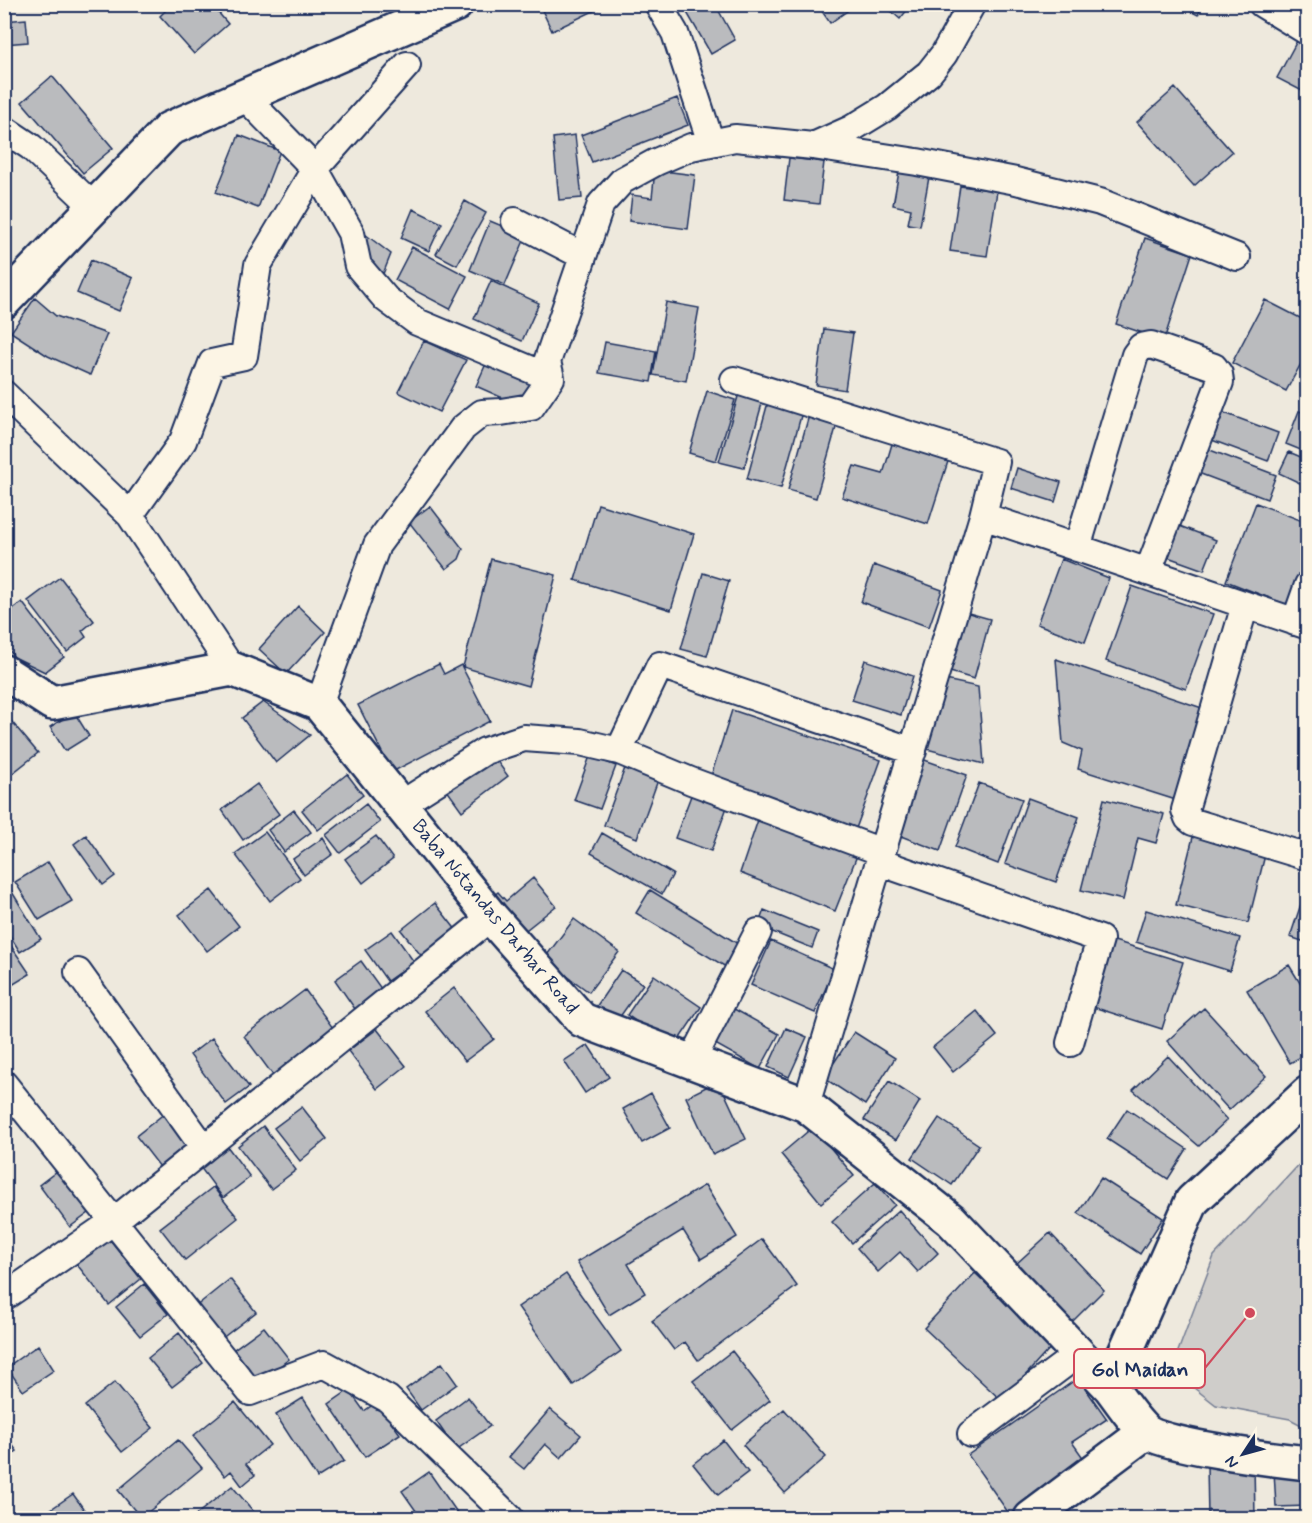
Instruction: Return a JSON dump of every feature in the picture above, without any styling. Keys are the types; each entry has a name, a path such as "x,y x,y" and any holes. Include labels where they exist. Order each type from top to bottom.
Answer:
{"street":[{"path":"5,299 169,129 456,4"},
{"path":"658,4 675,33 711,143"},
{"path":"813,146 851,129 886,107 929,73 944,54 972,4"},
{"path":"1262,4 1308,32"},
{"path":"130,514 183,441 212,363 244,356 258,265 315,169 406,65"},
{"path":"244,96 315,169 351,233 358,266 386,299 417,322 551,378"},
{"path":"4,129 31,147 94,207"},
{"path":"319,704 377,545 463,428 482,413 531,407 551,378 547,362 601,204 623,180 656,162 691,147 735,138 813,146 917,162 1016,181 1100,202 1237,257"},
{"path":"515,221 583,256"},
{"path":"1077,548 1135,355 1142,347 1151,345 1214,367 1220,374 1220,382 1148,572"},
{"path":"734,380 996,462 983,516 806,1105"},
{"path":"4,394 130,514 232,669 52,703 4,672"},
{"path":"983,516 1301,624 1308,585"},
{"path":"1245,605 1185,810 1188,818 1193,822 1308,857"},
{"path":"619,751 660,665 913,752"},
{"name":"Baba Notandas Darbar Road","path":"232,669 319,704 491,917 582,1020 806,1105 951,1220 1110,1387 1146,1432"},
{"path":"400,805 485,751 524,738 579,742 619,751 881,857 1100,939 1070,1043"},
{"path":"4,1297 114,1221 491,917"},
{"path":"692,1061 758,932"},
{"path":"78,972 204,1148"},
{"path":"4,1084 250,1392 324,1364 388,1399 510,1518"},
{"path":"1110,1387 1192,1201 1308,1093"},
{"path":"971,1434 1078,1354"},
{"path":"1030,1518 1146,1432 1172,1441 1261,1458 1308,1463"}],"shaded area":[{"path":"1307,1156 1307,1428 1290,1419 1216,1405 1171,1370 1214,1256"}],"building":[{"path":"172,4 211,4 228,24 194,54 160,16"},
{"path":"548,4 608,4 552,31 541,8"},
{"path":"682,4 715,4 735,40 711,54"},
{"path":"817,4 857,4 830,23"},
{"path":"883,4 912,4 900,19"},
{"path":"1177,4 1203,4 1198,15"},
{"path":"26,19 28,42 4,44 4,21"},
{"path":"1298,39 1308,44 1308,94 1277,78"},
{"path":"52,76 113,148 83,173 22,102"},
{"path":"1175,88 1232,152 1194,186 1137,122"},
{"path":"677,98 688,125 592,162 581,135"},
{"path":"239,135 280,151 258,208 216,192"},
{"path":"575,135 582,198 559,200 553,138"},
{"path":"789,158 824,162 819,204 784,200"},
{"path":"900,166 930,172 920,226 908,224 911,209 893,205"},
{"path":"655,170 695,175 688,229 629,221 632,195 652,198"},
{"path":"960,186 997,191 987,256 950,251"},
{"path":"465,201 486,213 457,265 436,254"},
{"path":"413,209 442,223 429,251 401,238"},
{"path":"490,221 526,236 505,285 470,270"},
{"path":"361,231 391,254 381,279 355,243"},
{"path":"1145,238 1192,254 1164,340 1116,324"},
{"path":"412,247 467,276 450,309 395,280"},
{"path":"91,260 133,278 119,311 77,293"},
{"path":"491,281 539,303 522,341 474,319"},
{"path":"35,298 56,316 107,334 90,375 48,356 11,332"},
{"path":"1265,300 1308,322 1308,351 1286,391 1232,363"},
{"path":"666,302 699,308 686,381 653,375"},
{"path":"824,329 853,333 845,390 816,385"},
{"path":"424,341 466,360 439,412 398,392"},
{"path":"605,342 656,351 651,382 599,373"},
{"path":"489,357 534,376 521,406 476,386"},
{"path":"707,391 735,400 716,461 689,453"},
{"path":"739,393 763,400 744,468 719,462"},
{"path":"770,395 804,405 781,488 747,479"},
{"path":"811,408 839,417 816,498 788,490"},
{"path":"1219,411 1278,433 1268,461 1209,439"},
{"path":"1299,411 1308,414 1308,453 1286,444"},
{"path":"895,434 951,452 928,524 842,497 854,466 883,474"},
{"path":"1202,447 1276,475 1267,499 1193,471"},
{"path":"1289,452 1308,460 1308,487 1279,473"},
{"path":"1017,468 1061,482 1055,502 1011,488"},
{"path":"1256,503 1308,523 1308,573 1295,608 1226,581"},
{"path":"598,504 694,534 671,610 575,580"},
{"path":"430,506 463,549 459,559 446,569 409,522"},
{"path":"1177,525 1216,540 1204,570 1165,556"},
{"path":"491,559 556,575 528,686 463,667"},
{"path":"1061,559 1109,578 1085,642 1037,624"},
{"path":"874,565 942,590 929,627 861,602"},
{"path":"703,573 729,581 707,656 681,649"},
{"path":"60,577 94,621 82,631 86,637 67,652 28,601"},
{"path":"1132,586 1213,614 1186,689 1106,661"},
{"path":"22,602 64,657 45,672 14,657 4,643 4,615"},
{"path":"298,606 325,632 286,674 259,649"},
{"path":"965,612 990,619 974,679 950,672"},
{"path":"1056,659 1208,710 1179,801 1078,769 1082,751 1063,743"},
{"path":"865,660 913,676 901,715 852,700"},
{"path":"439,664 444,674 461,665 490,721 392,772 358,705"},
{"path":"941,679 978,687 984,764 923,748"},
{"path":"263,702 310,735 276,763 242,718"},
{"path":"732,710 881,760 854,834 711,776"},
{"path":"74,712 89,736 65,751 50,727"},
{"path":"6,715 38,753 4,780 4,716"},
{"path":"490,752 508,776 462,811 444,786"},
{"path":"590,756 616,766 600,809 574,800"},
{"path":"919,758 967,775 940,851 893,833"},
{"path":"625,768 658,780 637,838 604,825"},
{"path":"347,774 363,795 318,830 302,810"},
{"path":"979,783 1022,799 998,864 955,847"},
{"path":"257,784 279,814 243,840 222,810"},
{"path":"695,785 730,799 711,851 675,838"},
{"path":"1028,798 1079,817 1056,882 1005,864"},
{"path":"1104,799 1164,814 1156,843 1138,838 1123,900 1081,890"},
{"path":"366,804 380,822 340,853 326,835"},
{"path":"294,810 311,832 284,852 268,830"},
{"path":"759,817 858,853 835,911 740,873"},
{"path":"1195,829 1267,847 1248,923 1176,905"},
{"path":"265,832 300,878 270,901 235,854"},
{"path":"602,833 673,874 662,894 591,853"},
{"path":"86,835 115,876 103,885 74,844"},
{"path":"376,836 393,859 363,883 345,859"},
{"path":"323,838 333,854 304,875 293,859"},
{"path":"48,862 72,901 39,920 15,882"},
{"path":"533,878 556,906 517,937 482,905 498,892 506,901"},
{"path":"4,879 41,939 20,952 4,926"},
{"path":"1308,883 1308,943 1290,937"},
{"path":"211,890 239,926 207,951 179,915"},
{"path":"650,890 740,945 726,967 636,913"},
{"path":"435,903 457,931 423,958 401,930"},
{"path":"764,910 818,932 812,948 758,926"},
{"path":"1146,910 1240,938 1230,971 1136,942"},
{"path":"574,919 619,952 589,992 544,959"},
{"path":"392,931 414,962 387,981 365,950"},
{"path":"7,940 30,974 4,990 4,941"},
{"path":"1111,940 1183,962 1162,1029 1090,1006"},
{"path":"771,941 834,969 815,1013 751,985"},
{"path":"361,961 382,990 355,1009 335,980"},
{"path":"1289,965 1308,996 1308,1053 1290,1063 1247,990"},
{"path":"621,970 643,984 617,1021 596,1007"},
{"path":"654,975 701,1007 674,1047 627,1015"},
{"path":"454,988 494,1039 465,1061 425,1011"},
{"path":"305,990 336,1032 275,1078 244,1036"},
{"path":"727,1005 779,1034 760,1069 708,1040"},
{"path":"1204,1008 1266,1076 1229,1110 1167,1041"},
{"path":"977,1011 997,1036 953,1072 933,1047"},
{"path":"786,1028 807,1037 789,1077 768,1067"},
{"path":"377,1029 406,1066 377,1089 348,1051"},
{"path":"854,1032 895,1058 865,1105 824,1078"},
{"path":"212,1038 249,1087 226,1104 190,1055"},
{"path":"588,1045 609,1077 585,1093 564,1061"},
{"path":"1168,1056 1227,1120 1199,1146 1133,1090"},
{"path":"889,1081 920,1101 896,1140 864,1120"},
{"path":"706,1087 724,1092 746,1139 713,1155 686,1097"},
{"path":"651,1093 670,1128 642,1143 623,1109"},
{"path":"302,1107 327,1139 300,1161 274,1128"},
{"path":"170,1109 201,1150 167,1176 136,1136"},
{"path":"1127,1109 1187,1149 1168,1179 1107,1139"},
{"path":"939,1118 979,1145 952,1185 912,1158"},
{"path":"263,1126 296,1170 271,1189 238,1146"},
{"path":"813,1127 854,1176 821,1203 781,1154"},
{"path":"227,1146 250,1177 223,1198 200,1167"},
{"path":"65,1165 97,1207 70,1227 39,1185"},
{"path":"1101,1178 1163,1218 1140,1254 1078,1213"},
{"path":"875,1183 895,1205 852,1243 832,1222"},
{"path":"705,1185 737,1237 701,1259 683,1230 628,1264 645,1293 609,1315 577,1262"},
{"path":"213,1187 238,1218 185,1260 160,1228"},
{"path":"899,1210 938,1253 918,1272 900,1252 878,1272 857,1248"},
{"path":"1050,1233 1104,1290 1072,1322 1016,1264"},
{"path":"107,1236 141,1279 109,1305 75,1262"},
{"path":"762,1239 797,1286 698,1360 685,1342 674,1350 652,1321"},
{"path":"975,1273 1052,1346 1002,1401 924,1328"},
{"path":"566,1274 621,1351 573,1385 518,1307"},
{"path":"230,1279 256,1312 221,1339 195,1307"},
{"path":"144,1284 168,1314 140,1336 116,1307"},
{"path":"264,1327 289,1359 255,1385 230,1352"},
{"path":"179,1333 203,1363 172,1387 148,1358"},
{"path":"38,1345 54,1370 23,1391 7,1367"},
{"path":"732,1351 770,1400 732,1430 693,1381"},
{"path":"442,1363 457,1384 421,1410 406,1389"},
{"path":"1078,1378 1107,1419 1072,1442 1089,1466 1012,1518 968,1455"},
{"path":"115,1382 153,1428 122,1452 85,1406"},
{"path":"349,1390 364,1411 377,1402 400,1434 365,1457 329,1404"},
{"path":"468,1397 490,1426 456,1450 436,1421"},
{"path":"303,1398 344,1461 317,1478 276,1415"},
{"path":"235,1402 270,1445 246,1464 255,1475 242,1486 231,1471 225,1476 193,1436"},
{"path":"550,1409 581,1435 561,1458 545,1444 524,1469 509,1457"},
{"path":"784,1409 826,1457 785,1493 743,1445"},
{"path":"4,1434 17,1451 4,1460"},
{"path":"178,1440 202,1468 141,1518 118,1490"},
{"path":"723,1440 748,1472 718,1495 693,1464"},
{"path":"1207,1464 1254,1465 1255,1518 1208,1518"},
{"path":"1308,1470 1308,1506 1276,1507 1274,1471"},
{"path":"429,1472 461,1518 421,1518 402,1491"},
{"path":"232,1486 259,1518 192,1518"},
{"path":"73,1494 90,1518 38,1518"}],"place":[{"name":"Gol Maidan","path":"1250,1313"}]}
